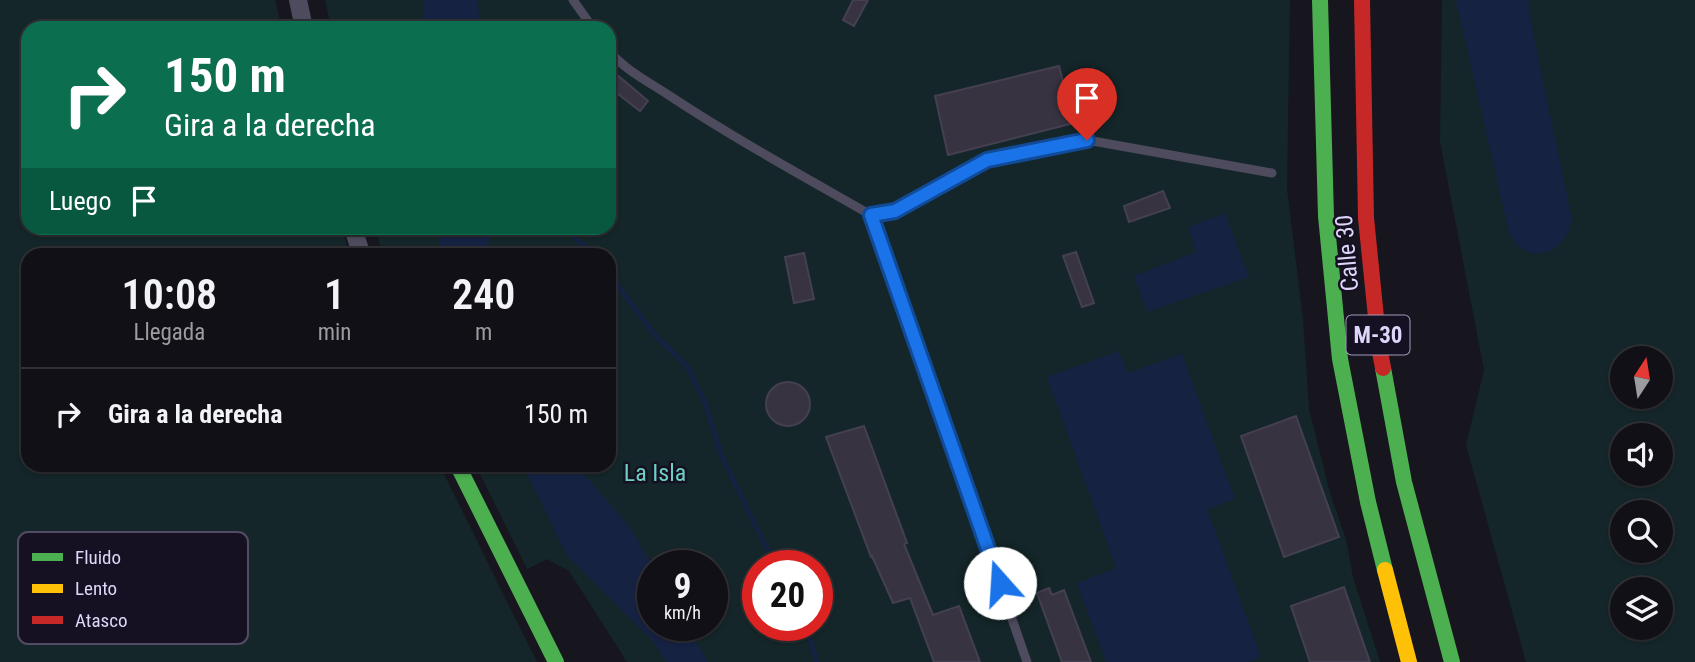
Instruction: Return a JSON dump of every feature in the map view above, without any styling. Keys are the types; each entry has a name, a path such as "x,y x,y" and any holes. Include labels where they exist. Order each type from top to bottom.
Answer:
{"main road":[{"name":"Calle 30","path":"1321,0 1326,216 1340,359 1368,502 1409,662"},
{"name":"Calle 30","path":"1362,0 1366,218 1379,347 1404,482 1452,662"},
{"path":"461,472 556,662"}],"street":[{"path":"298,0 302,21"}],"lane":[{"path":"573,0 588,21"},
{"path":"616,59 704,118 871,215 895,211 987,160 1087,140 1272,173"},
{"path":"871,215 1027,662"}],"green space":[{"path":"0,0 275,0 280,21 21,21 21,235 344,235 348,248 21,248 21,472 443,472 537,662 0,662"},
{"name":"La Isla","path":"325,0 1290,0 1287,189 1303,319 1309,409 1330,493 1346,539 1353,577 1380,662 627,662 569,571 547,559 527,569 479,472 616,472 616,248 381,248 377,235 616,235 616,21 330,21"},
{"path":"1442,0 1695,0 1695,662 1526,662 1466,445 1484,370 1440,142"}],"water":[{"path":"424,0 477,0 480,21 424,21"},
{"path":"1456,0 1528,0 1572,220 1563,241 1550,251 1525,251 1509,233"},
{"path":"1225,213 1249,277 1147,312 1134,276 1196,252 1188,227"},
{"path":"438,235 490,235 488,248 441,248"},
{"path":"1119,351 1127,373 1182,354 1235,499 1207,509 1261,657 1247,662 1106,662 1077,583 1116,568 1047,377"},
{"path":"526,472 582,472 630,527 643,550 637,550 637,625 567,556"},
{"path":"653,641 696,641 708,662 666,662"}],"building":[{"path":"853,0 868,0 854,26 843,20"},
{"path":"1059,66 1074,123 948,155 935,96"},
{"path":"616,74 648,101 640,111 616,92"},
{"path":"1163,191 1170,208 1129,222 1124,206"},
{"path":"1076,252 1094,303 1082,307 1063,256"},
{"path":"804,253 814,299 794,303 785,257"},
{"path":"788,382 803,389 810,404 803,419 788,426 773,419 766,404 773,389"},
{"path":"1296,416 1339,537 1284,557 1241,436"},
{"path":"864,426 907,543 904,544 933,615 959,606 980,662 934,662 910,598 893,603 871,557 826,437"},
{"path":"1344,587 1370,662 1310,662 1291,606"},
{"path":"1049,588 1052,595 1064,590 1091,662 1062,662 1037,593"}],"waterway":[{"path":"572,235 586,248"},
{"path":"616,283 653,333 687,366 704,400 722,457 768,550"},
{"path":"810,641 817,662"}],"traffic: fast":[{"path":"1320,0 1326,216 1340,359 1368,502 1385,570"},
{"path":"1383,368 1404,482 1452,662"},
{"path":"461,472 556,662"}],"traffic: slow":[{"path":"1385,570 1409,662"}],"traffic: jam":[{"path":"1362,0 1366,218 1383,368"}],"route":[{"path":"1000,583 871,215 895,211 987,160 1087,140"}]}
